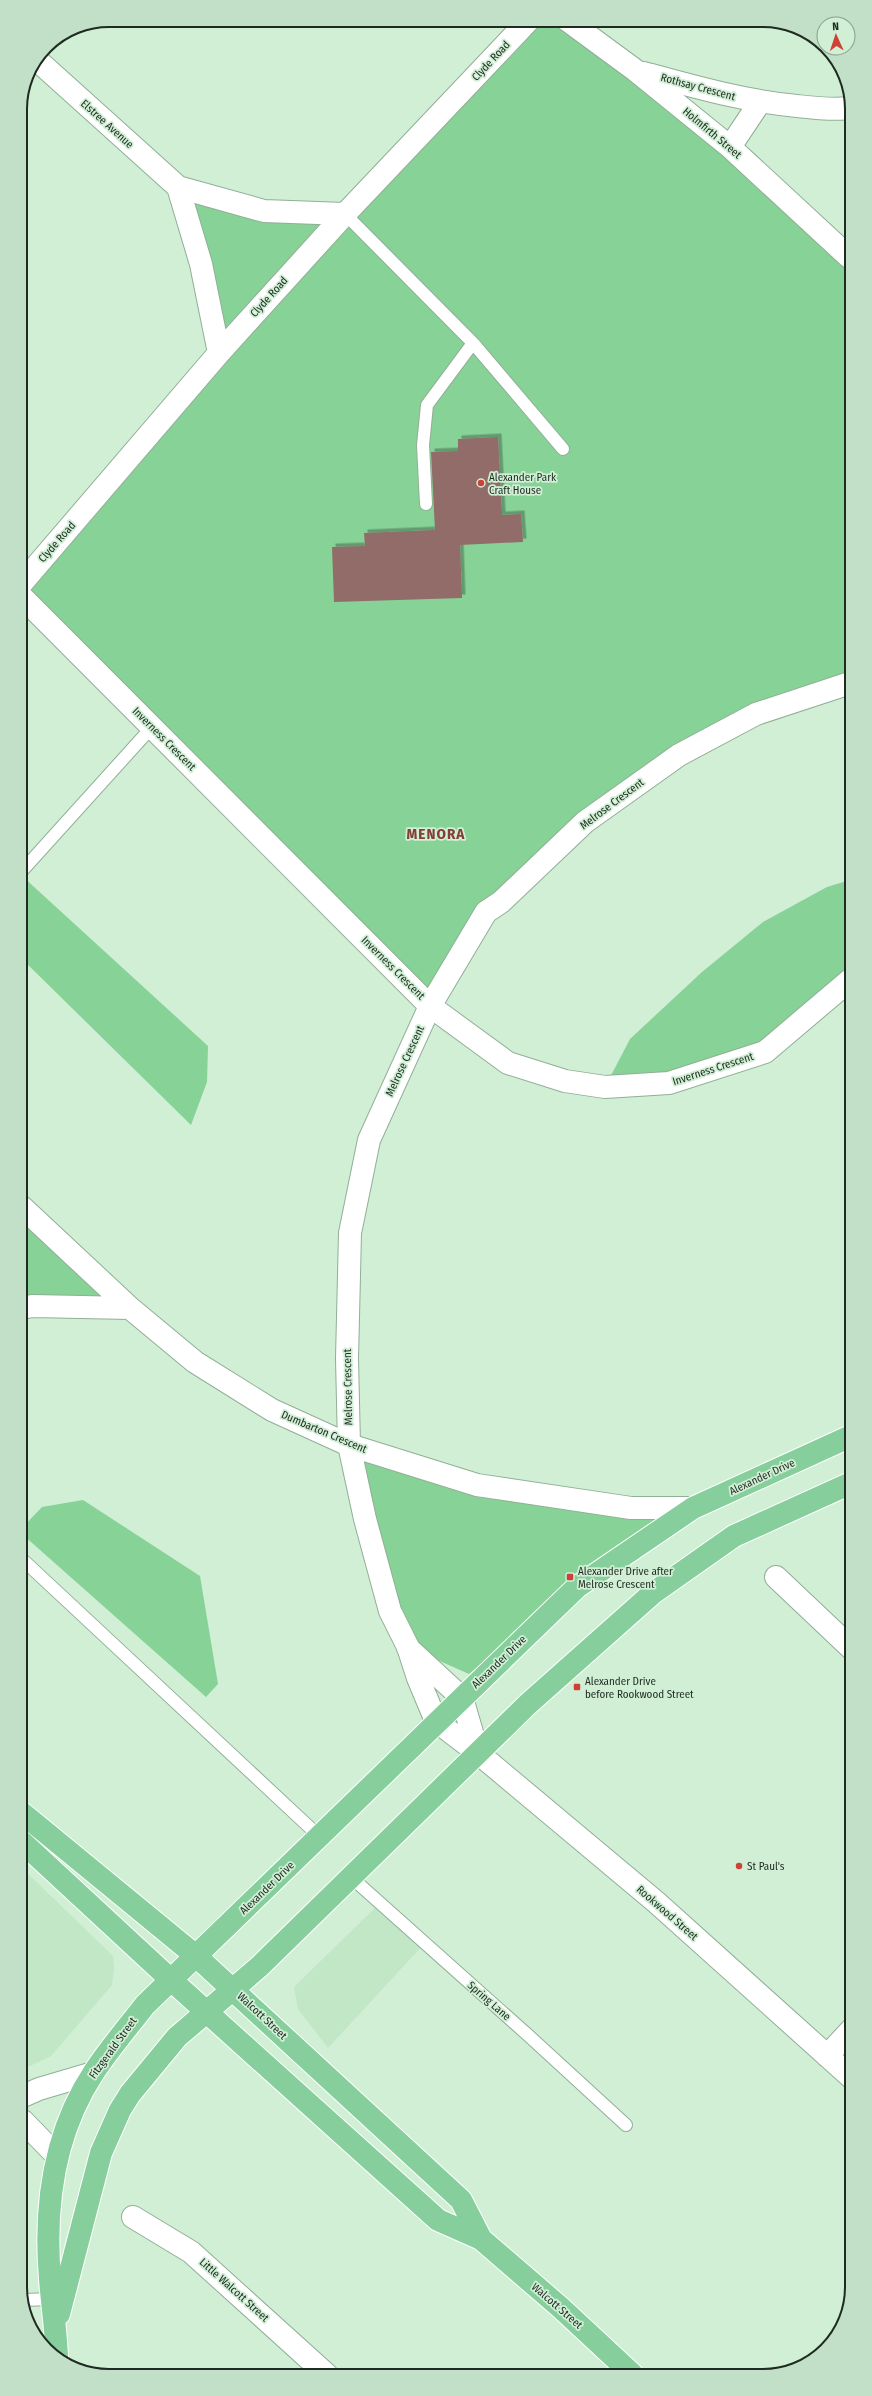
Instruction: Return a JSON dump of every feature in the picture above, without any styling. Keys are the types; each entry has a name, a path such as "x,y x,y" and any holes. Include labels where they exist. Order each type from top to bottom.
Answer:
{"main road":[{"name":"Alexander Drive","path":"196,1956 320,1837 436,1721 462,1698 577,1587 693,1508 845,1439"},
{"path":"206,2011 260,1966 352,1878 528,1704 654,1593 734,1536 845,1486"},
{"name":"Walcott Street","path":"27,1817 233,1988 461,2200 481,2239"},
{"name":"Walcott Street","path":"27,1847 170,1979 438,2220 481,2239 561,2308 627,2369"},
{"name":"Fitzgerald Street","path":"57,2350 56,2325 50,2279 49,2199 57,2156 75,2108 93,2073 145,2005 170,1979 196,1956"},
{"name":"Fitzgerald Street","path":"56,2325 101,2153 120,2110 141,2079 177,2037 206,2011"}],"street":[{"name":"Clyde Road","path":"27,577 219,353 346,214 522,27"},
{"name":"Holmfirth Street","path":"577,27 635,70 730,147 845,253"},
{"name":"Elstree Avenue","path":"41,64 178,187 264,211 346,214"},
{"name":"Rothsay Crescent","path":"635,70 720,94 760,102 834,110 845,109"},
{"path":"730,147 760,102"},
{"path":"178,187 202,264 219,353"},
{"name":"Inverness Crescent","path":"27,602 430,1006 508,1063 565,1081 605,1087 669,1083 765,1052 845,984"},
{"name":"Melrose Crescent","path":"478,1753 436,1721 418,1678 408,1648 390,1611 365,1519 349,1445 347,1359 350,1233 369,1140 430,1006 486,912 501,902 585,822 679,755 756,714 845,685"},
{"name":"Dumbarton Crescent","path":"27,1212 130,1308 195,1362 272,1410 349,1445 477,1485 630,1508 693,1508"},
{"path":"27,1307 130,1308"},
{"path":"776,1577 845,1642"},
{"name":"Melrose Crescent","path":"408,1648 462,1698"},
{"path":"462,1698 478,1753"},
{"name":"Rookwood Street","path":"478,1753 656,1902 845,2072"},
{"path":"827,2056 845,2036"},
{"path":"27,2094 39,2089 93,2073"},
{"path":"27,2125 57,2156"},
{"name":"Little Walcott Street","path":"133,2217 191,2252 320,2369"}],"lane":[{"path":"346,214 473,343 563,449"},
{"path":"426,504 423,445 427,405 473,343"},
{"path":"27,865 152,727"},
{"path":"27,1565 320,1837"},
{"name":"Spring Lane","path":"352,1878 626,2125"},
{"path":"28,2300 52,2299"}],"shaded area":[{"path":"27,1873 113,1956 114,1968 112,1985 51,2056 27,2066"},
{"path":"379,1904 424,1944 328,2048 298,2009 294,1987"}],"green space":[{"path":"522,27 575,27 845,254 845,685 679,755 486,912 430,1006 27,602 27,589 219,353 178,187 345,214"},
{"path":"27,880 208,1046 207,1082 191,1125 27,964"},
{"path":"845,882 845,984 765,1052 605,1087 630,1039 702,972 763,922 827,887"},
{"path":"27,1212 130,1308 27,1309"},
{"path":"349,1445 477,1485 693,1508 577,1587 469,1674 408,1647"},
{"path":"83,1500 200,1576 218,1684 206,1697 27,1538 27,1523 42,1507"}],"building":[{"path":"498,437 502,515 521,514 523,542 460,545 462,598 334,602 332,547 365,546 364,533 435,530 431,452 458,451 458,439"}],"place":[{"name":"Alexander Park Craft House","path":"481,483"},
{"name":"Alexander Drive after Melrose Crescent","path":"570,1577"},
{"name":"Alexander Drive before Rookwood Street","path":"577,1687"},
{"name":"St Paul's","path":"739,1866"}],"district":[{"name":"MENORA","path":"436,834"}]}
